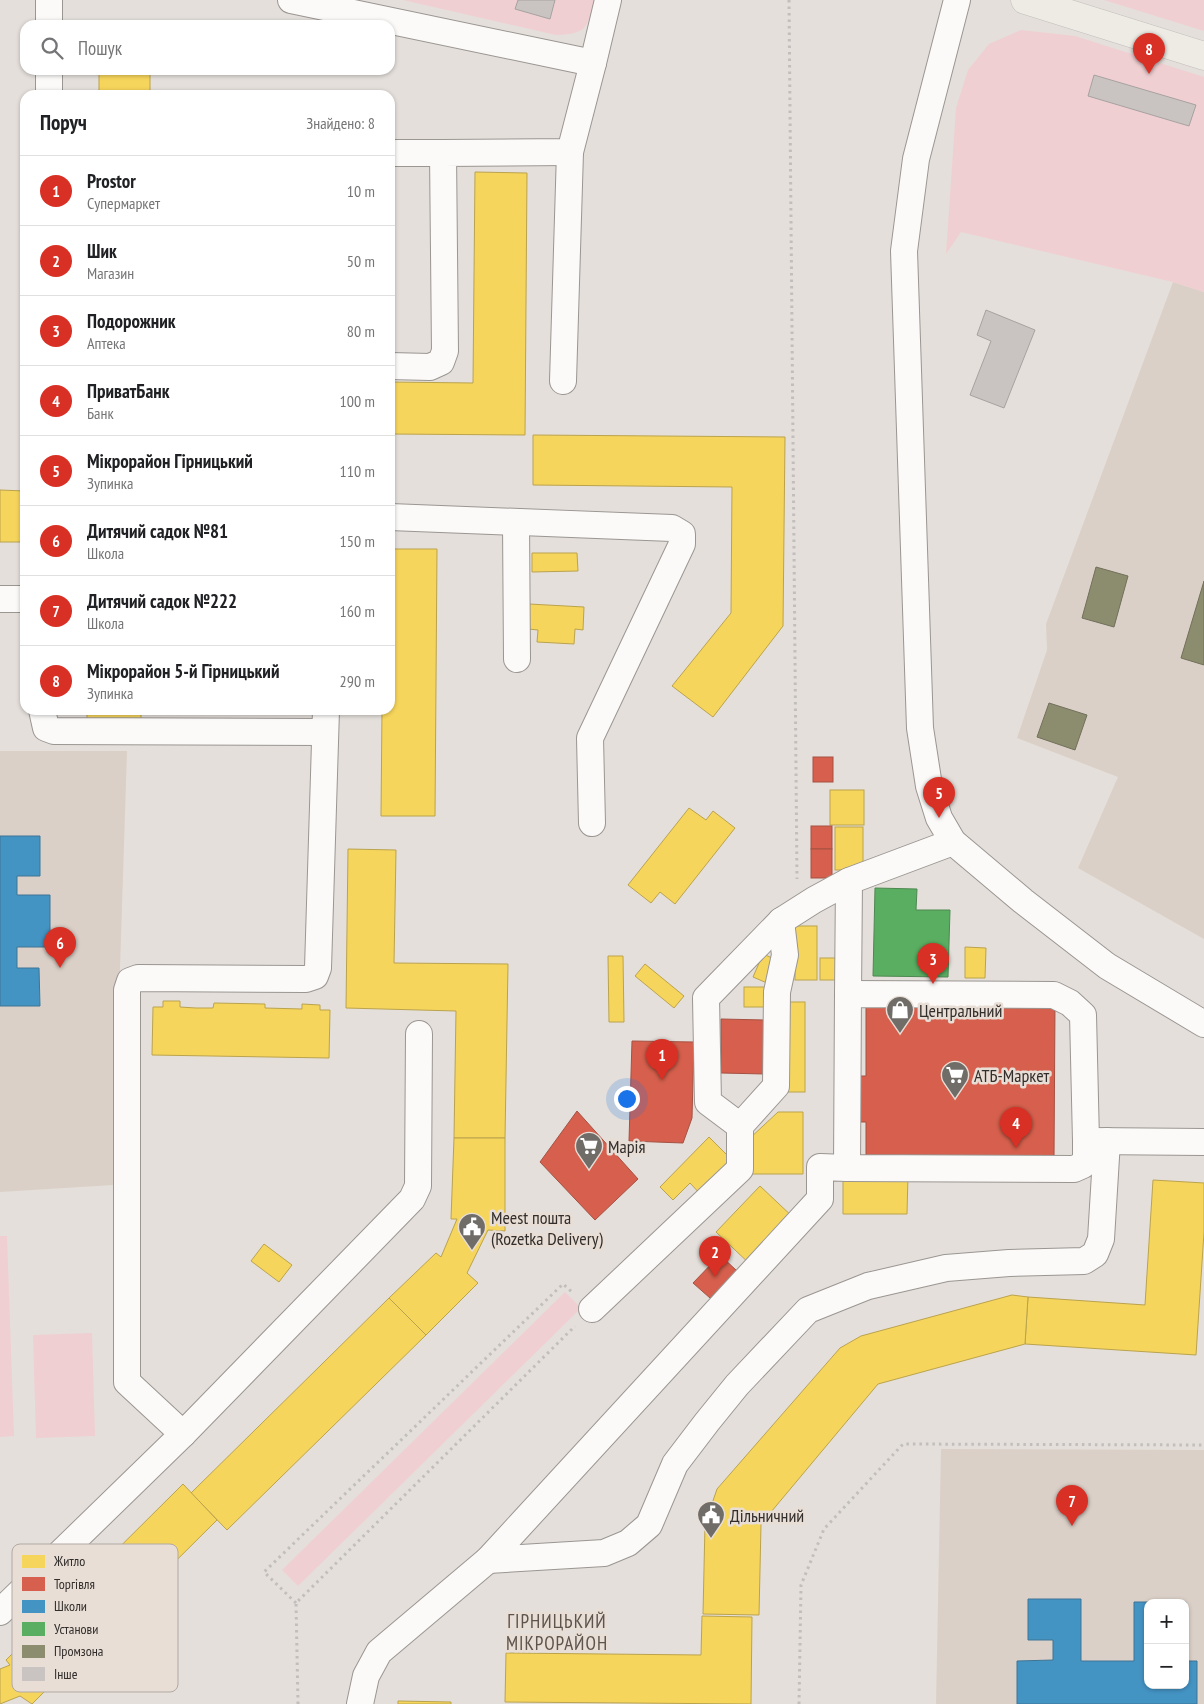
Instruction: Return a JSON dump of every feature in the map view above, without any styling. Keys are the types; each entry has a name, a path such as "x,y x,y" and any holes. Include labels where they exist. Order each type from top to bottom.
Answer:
{"main road":[{"path":"1025,0 1204,56"}],"street":[{"path":"49,0 49,20"},
{"path":"291,0 385,20"},
{"path":"563,381 570,152 608,0"},
{"path":"957,0 916,159 904,251 920,728 928,786 939,818 953,842 1107,966 1204,1024"},
{"path":"395,22 593,64"},
{"path":"49,75 49,90"},
{"path":"395,153 570,152"},
{"path":"395,366 430,367 441,362 444,351 443,153"},
{"path":"395,518 672,528 682,534 682,544 590,738 592,822"},
{"path":"516,523 518,658"},
{"path":"0,599 20,599"},
{"path":"43,715 46,728 54,731 326,721 318,968 315,976 306,979 138,978 130,981 127,990 127,1382 183,1434"},
{"path":"740,1126 708,1102 706,998 789,916 849,881 953,842"},
{"path":"847,1168 849,881"},
{"path":"592,1309 740,1169 740,1126 776,1086 777,992 785,955 789,916"},
{"path":"488,1560 604,1553 628,1543 649,1525 675,1464 707,1422 737,1385 808,1310 868,1286 946,1268 1009,1263 1084,1261 1095,1254 1101,1239 1096,1141 1083,1015 1070,1003 1054,995 848,994"},
{"path":"70,1544 183,1434 412,1199 418,1186 419,1034"},
{"path":"1096,1141 1204,1142"},
{"path":"360,1704 366,1676 379,1652 488,1560 820,1200 820,1167 1074,1169 1083,1165 1096,1141"},
{"path":"0,1612 12,1600"}],"path":[{"path":"789,916 790,0"},
{"path":"296,1602 592,1309 563,1284 264,1572 296,1602 298,1704"},
{"path":"799,1704 800,1585 824,1529 903,1444 1204,1445"}],"shaded area":[{"path":"403,0 595,0 590,17 584,28 574,33 556,35"},
{"path":"1104,0 1204,0 1204,31"},
{"path":"1021,30 1075,36 1204,77 1204,292 1173,282 961,232 946,254 956,108 968,70 989,44"},
{"path":"1173,282 1204,292 1204,939 1078,868 1118,777 1017,738 1047,650 1046,624"},
{"path":"0,751 127,751 113,1185 0,1192"},
{"path":"0,1236 7,1236 14,1436 0,1437"},
{"path":"565,1292 581,1308 298,1586 282,1570"},
{"path":"92,1333 95,1436 36,1438 33,1335"},
{"path":"941,1449 1204,1450 1204,1704 936,1704"}],"building: Житло":[{"path":"99,75 150,75 150,90 99,90"},
{"path":"475,172 527,173 525,435 395,434 395,382 473,383"},
{"path":"533,435 785,437 783,626 713,717 672,686 731,613 732,487 533,485"},
{"path":"0,490 20,491 20,542 0,542"},
{"path":"395,549 437,549 435,816 381,816 382,715 395,715"},
{"path":"532,553 577,553 578,571 532,572"},
{"path":"529,604 584,607 583,630 575,629 574,644 537,642 538,630 528,629"},
{"path":"87,715 141,715 141,726 87,726"},
{"path":"830,790 864,790 864,825 830,825"},
{"path":"689,808 706,820 713,811 735,828 675,904 660,892 651,903 628,885"},
{"path":"835,827 863,827 863,870 835,870"},
{"path":"348,849 396,850 394,963 508,964 505,1138 454,1138 456,1011 346,1008"},
{"path":"795,926 817,926 817,980 795,980"},
{"path":"965,947 986,948 985,978 965,978"},
{"path":"763,954 777,960 767,983 753,977"},
{"path":"608,956 623,956 624,1022 609,1022"},
{"path":"820,958 846,958 846,980 820,980"},
{"path":"645,964 684,996 674,1008 635,976"},
{"path":"744,987 770,987 770,1007 744,1007"},
{"path":"163,1001 180,1001 180,1007 196,1008 213,1008 214,1003 265,1004 265,1008 302,1009 302,1004 320,1005 320,1010 330,1010 329,1058 152,1055 153,1007 163,1007"},
{"path":"783,1002 805,1002 805,1092 783,1092"},
{"path":"778,1112 803,1112 803,1174 749,1174 748,1140"},
{"path":"709,1137 736,1164 703,1197 690,1183 673,1200 660,1187"},
{"path":"454,1138 505,1138 505,1231 488,1230 467,1273 478,1283 426,1335 389,1298 436,1253 441,1257 457,1219 451,1219"},
{"path":"843,1175 908,1175 907,1214 843,1214"},
{"path":"1153,1180 1204,1183 1204,1232 1196,1355 1025,1344 1028,1297 1145,1305"},
{"path":"760,1186 796,1220 752,1266 716,1232"},
{"path":"264,1244 292,1265 279,1282 251,1261"},
{"path":"1012,1295 1028,1297 1025,1344 878,1384 761,1524 759,1615 703,1614 705,1524 717,1489 840,1348 861,1336"},
{"path":"389,1298 426,1335 227,1530 191,1493"},
{"path":"183,1484 217,1520 178,1559 178,1544 123,1544"},
{"path":"702,1616 752,1617 751,1704 505,1702 506,1653 701,1655"},
{"path":"12,1654 12,1692 44,1692 32,1704 20,1696 0,1704 0,1669 10,1665 6,1660"},
{"path":"398,1701 451,1702 451,1704 398,1704"}],"building: Торгівля":[{"path":"813,757 833,757 833,782 813,782"},
{"path":"811,826 832,826 832,849 811,849"},
{"path":"811,849 832,849 832,878 811,878"},
{"name":"АТБ-Маркет","path":"866,1003 1055,1004 1054,1158 866,1156 866,1122 855,1122 856,1076 866,1076"},
{"path":"721,1019 765,1020 765,1074 721,1073"},
{"path":"632,1041 694,1042 692,1118 683,1143 629,1141"},
{"name":"Марія","path":"577,1111 638,1179 595,1220 540,1162"},
{"path":"720,1255 737,1271 710,1298 693,1283"}],"building: Школи":[{"path":"0,836 40,836 40,876 17,876 17,895 50,895 50,947 17,947 17,968 39,968 40,1006 0,1006"},
{"path":"1028,1599 1081,1599 1081,1661 1134,1661 1134,1602 1144,1602 1144,1689 1189,1689 1189,1661 1197,1661 1197,1704 1017,1704 1017,1661 1053,1660 1053,1640 1028,1640"}],"building: Установи":[{"path":"875,888 917,889 916,910 950,910 948,977 873,976"}],"building: Промзона":[{"path":"1096,567 1128,576 1114,627 1082,618"},
{"path":"1204,581 1204,665 1181,658"},
{"path":"1049,703 1087,715 1075,750 1037,737"}],"building: Інше":[{"path":"518,0 555,0 550,19 515,9"},
{"path":"1094,75 1196,105 1189,126 1088,96"},
{"path":"986,310 1035,330 1004,408 970,395 991,341 977,335"}],"place":[{"name":"Мікрорайон 5-й Гірницький","path":"1149,74"},
{"name":"Мiкрорайон Гiрницький","path":"939,818"},
{"name":"Дитячий садок №81","path":"60,968"},
{"name":"Подорожник","path":"933,984"},
{"name":"Центральний","path":"900,1034"},
{"name":"Prostor","path":"662,1080"},
{"name":"АТБ-Маркет","path":"955,1099"},
{"name":"ПриватБанк","path":"1016,1148"},
{"name":"Марія","path":"589,1170"},
{"name":"Meest пошта (Rozetka Delivery)","path":"472,1251"},
{"name":"Шик","path":"715,1277"},
{"name":"Дитячий садок №222","path":"1072,1526"},
{"name":"Дільничний","path":"711,1539"}],"district":[{"name":"ГІРНИЦЬКИЙ МІКРОРАЙОН","path":"557,1632"}]}
